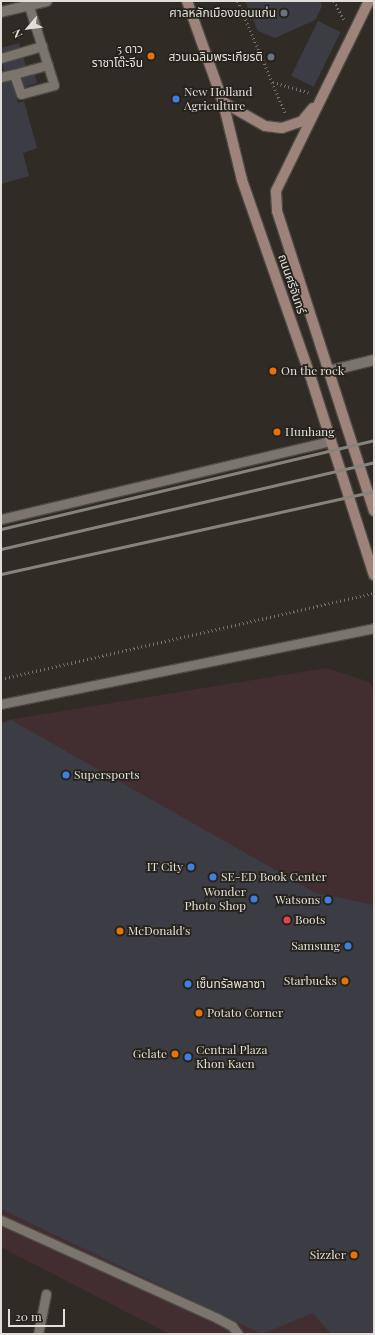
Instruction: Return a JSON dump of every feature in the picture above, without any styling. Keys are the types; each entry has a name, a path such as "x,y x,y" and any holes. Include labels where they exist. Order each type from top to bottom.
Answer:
{"main road":[{"name":"ถนนศรีจันทร์","path":"187,1 223,102 242,180 331,441 374,574"},
{"path":"223,102 265,126 282,128 302,121 323,95 369,1"},
{"name":"ถนนศรีจันทร์","path":"323,95 276,191 277,211 374,511"}],"street":[{"path":"1,12 47,1"},
{"path":"329,371 374,360"}],"lane":[{"path":"14,74 21,94 54,85 29,6"},
{"path":"1,58 42,46"},
{"path":"1,77 48,65"},
{"path":"1,519 331,441"},
{"path":"1,704 374,628"},
{"path":"1,1220 217,1318 232,1326 238,1334"},
{"path":"38,1334 46,1294"}],"path":[{"path":"238,1 285,111 282,128"},
{"path":"273,82 323,95"},
{"path":"1,679 374,593"}],"shaded area":[{"name":"เซ็นทรัลพลาซา","path":"326,668 370,682 374,692 374,1334 169,1334 1,1247 1,721"}],"building":[{"name":"ศาลหลักเมืองขอนแก่น","path":"245,1 320,1 322,6 315,20 275,38 258,31"},
{"path":"318,21 340,32 314,87 291,76"},
{"path":"19,43 26,66 32,64 37,83 24,87 18,68 4,72 1,48"},
{"path":"11,78 18,103 24,101 37,148 23,153 29,176 1,184 1,81"},
{"name":"เซ็นทรัลพลาซา","path":"11,720 316,893 374,905 374,1334 331,1334 313,1313 262,1334 1,1209 1,724"}],"railway":[{"path":"1,529 374,440"},
{"path":"1,549 374,462"},
{"path":"1,574 374,491"}],"place":[{"name":"ศาลหลักเมืองขอนแก่น","path":"284,13"},
{"name":"5 ดาว ราชาโต๊ะจีน","path":"151,56"},
{"name":"สวนเฉลิมพระเกียรติ","path":"271,57"},
{"name":"New Holland Agriculture","path":"176,99"},
{"name":"On the rock","path":"273,371"},
{"name":"Hunhang","path":"277,432"},
{"name":"Supersports","path":"66,775"},
{"name":"IT City","path":"191,867"},
{"name":"SE-ED Book Center","path":"213,877"},
{"name":"Wonder Photo Shop","path":"254,899"},
{"name":"Watsons","path":"328,900"},
{"name":"Boots","path":"287,920"},
{"name":"McDonald's","path":"120,931"},
{"name":"Samsung","path":"348,946"},
{"name":"Starbucks","path":"345,981"},
{"name":"เซ็นทรัลพลาซา","path":"188,984"},
{"name":"Potato Corner","path":"199,1013"},
{"name":"Gelate","path":"175,1054"},
{"name":"Central Plaza Khon Kaen","path":"188,1057"},
{"name":"Sizzler","path":"354,1255"}]}
